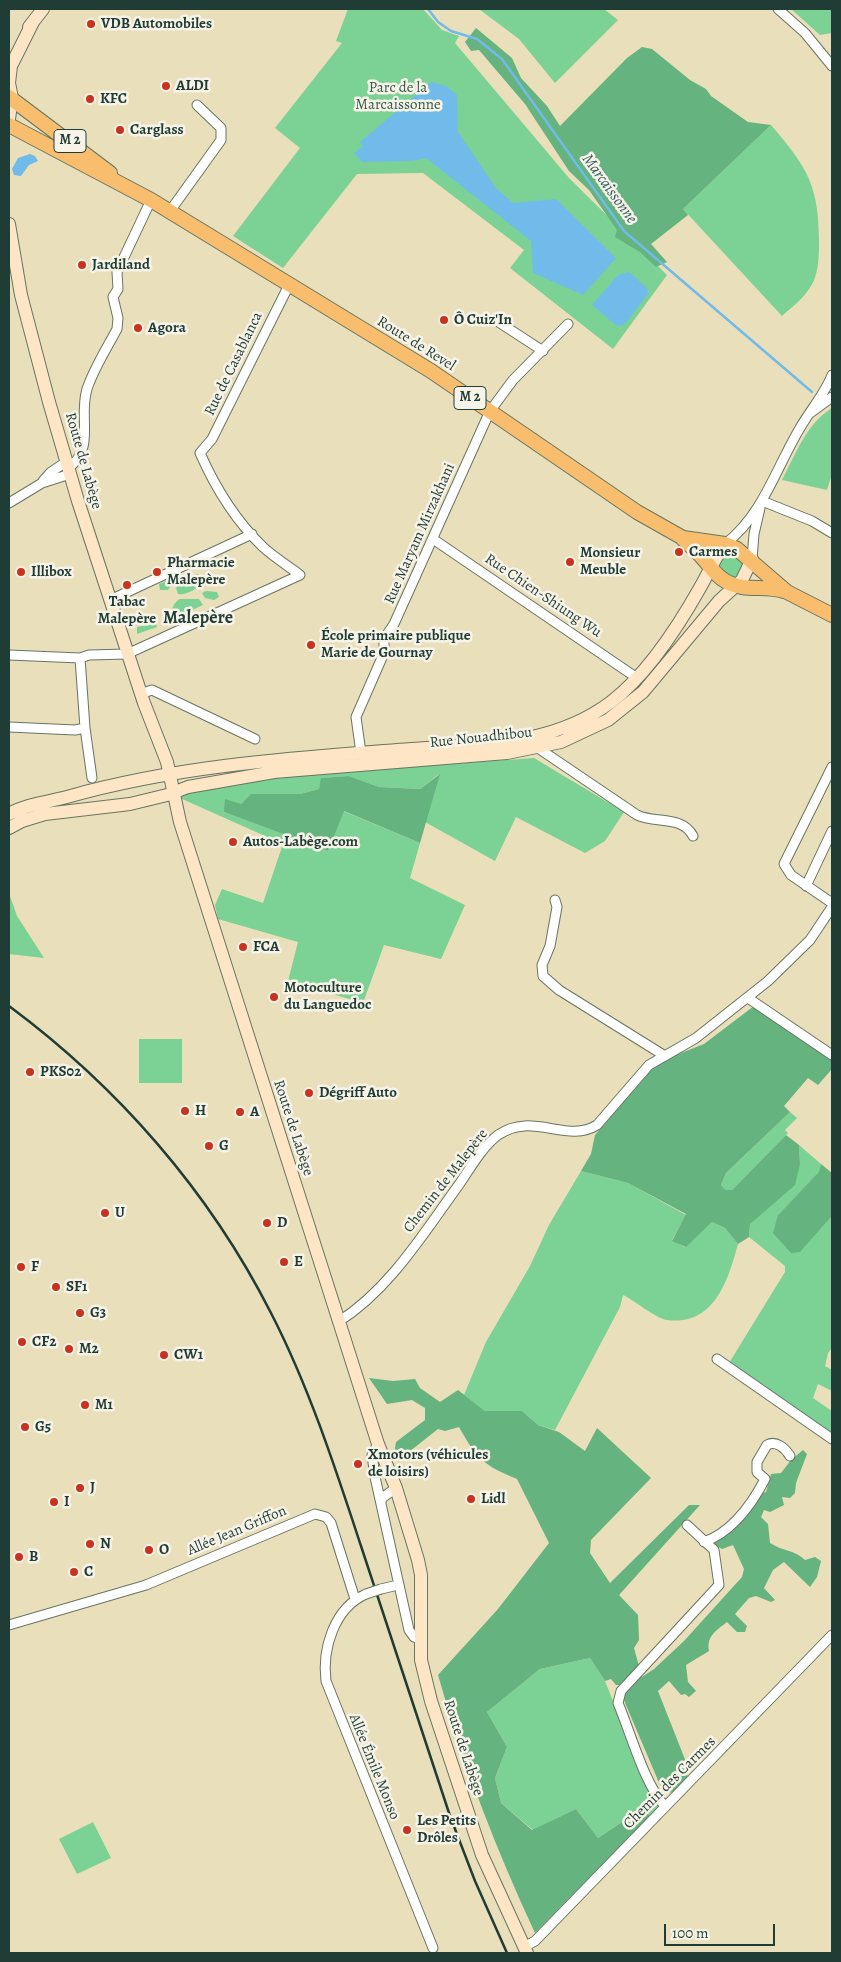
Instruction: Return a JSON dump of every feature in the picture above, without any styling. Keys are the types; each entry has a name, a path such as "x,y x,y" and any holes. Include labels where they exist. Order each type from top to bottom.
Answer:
{"main road":[{"path":"9,52 43,9"},
{"path":"9,119 11,66 33,22"},
{"name":"Route de Revel","path":"10,97 24,110 92,157 126,186"},
{"name":"Route de Revel","path":"9,125 170,211 431,371 610,494 683,538 702,557 710,570 722,579 737,585 760,586 787,592"},
{"name":"Route de Labège","path":"9,224 20,288 67,465 338,1322 378,1444 396,1488 413,1538 421,1575 420,1639 423,1674 465,1807 486,1862 525,1950"},
{"name":"Route de Revel","path":"683,538 726,544 737,549 752,559 766,575 787,592 832,615"},
{"name":"Rue Nouadhibou","path":"9,814 28,806 166,775 239,764 501,742 543,736 575,724 600,710 637,678 665,643 726,544"},
{"name":"Rue Nouadhibou","path":"9,828 22,820 45,814 130,804 171,794 188,786 289,770 485,755 538,748 560,742 608,720 657,679 719,601 737,585 746,573 752,559"}],"street":[{"path":"778,9 805,33 832,66"},
{"path":"170,211 221,140 221,128 197,105"},
{"path":"9,503 67,465 80,459 83,448 87,390 117,329 118,318 113,297 118,289 117,272 151,200"},
{"name":"Rue de Casablanca","path":"252,534 212,479 200,453 212,439 289,285"},
{"path":"500,323 543,351"},
{"name":"Rue Maryam Mirzakhani","path":"361,753 356,717 384,653 384,639 394,624 490,411 513,380 568,324"},
{"path":"726,544 738,535 761,503 808,414 832,375"},
{"path":"808,414 832,397"},
{"path":"761,503 812,521 832,533"},
{"path":"752,559 754,534 761,503"},
{"path":"9,655 80,658 89,655 127,654 300,575 263,546 252,534 110,600"},
{"name":"Rue Chien-Shiung Wu","path":"433,539 637,678"},
{"path":"80,658 85,728 92,778"},
{"path":"142,699 152,690 255,739"},
{"path":"9,727 76,730 85,728"},
{"path":"558,762 556,750 560,742"},
{"path":"538,748 637,814 654,820 680,823 690,829 693,836"},
{"path":"832,767 785,859 787,872 832,903"},
{"path":"806,886 832,831"},
{"path":"555,900 557,907 550,946 542,965 543,976 559,990 665,1056"},
{"name":"Chemin de Malepère","path":"338,1322 361,1308 381,1287 479,1156 497,1136 525,1125 576,1131 591,1128 608,1114 645,1069 696,1038 768,982 810,940 832,907"},
{"path":"748,998 832,1055"},
{"path":"717,1359 832,1439"},
{"path":"378,1444 374,1448 372,1462 398,1585 409,1630 414,1637 420,1639"},
{"path":"704,1542 712,1539 738,1519 756,1497 765,1479 757,1472 757,1462 767,1445 777,1444 786,1449 790,1456"},
{"path":"381,1502 382,1498 396,1488"},
{"name":"Allée Jean Griffon","path":"9,1625 146,1586 314,1514 326,1517 332,1523 355,1598"},
{"path":"665,1806 658,1798 646,1773 618,1703 618,1698 627,1684 720,1585 714,1550 687,1525"},
{"path":"355,1598 398,1585"},
{"name":"Allée Émile Monso","path":"355,1598 338,1621 327,1642 324,1666 326,1681 432,1948"},
{"name":"Chemin des Carmes","path":"525,1950 665,1806 727,1746 832,1635"}],"green space":[{"name":"Parc de la Marcaissonne","path":"348,9 423,9 442,30 459,36 455,43 569,178 667,275 613,349 510,268 524,250 423,173 357,174 283,268 233,236 300,148 275,128 342,43 336,41"},
{"path":"479,9 604,9 618,20 555,83 519,39"},
{"path":"791,9 832,9 832,33 820,35"},
{"path":"476,28 512,58 521,78 547,106 560,126 627,58 642,47 652,49 690,80 706,89 711,96 748,122 771,125 683,209 688,215 651,244 667,262 656,267 640,252 615,237 617,230 589,190 569,171 525,104 479,50 471,51 465,42"},
{"path":"771,125 795,154 803,167 814,193 818,225 817,272 808,290 782,316 683,209"},
{"path":"832,408 832,474 827,490 782,480 808,431 815,422"},
{"path":"728,551 745,562 738,577 735,578 718,569 725,553"},
{"path":"198,574 203,581 196,589 188,593 178,594 176,588 183,577"},
{"path":"173,578 175,580 168,590 160,590 159,584"},
{"path":"206,591 217,592 219,597 214,600 205,598 202,593"},
{"path":"180,599 199,599 203,605 173,619 173,608"},
{"path":"156,623 157,627 137,634 137,627"},
{"path":"534,758 624,812 605,841 585,853 516,817 495,861 425,822 439,774 420,789 379,787 349,776 322,778 319,789 300,794 252,794 241,804 224,812 328,851 343,811 420,843 410,878 465,905 441,959 384,945 363,1003 288,981 298,942 218,919 215,905 222,889 263,903 283,844 180,798 192,791 291,776"},
{"path":"440,774 420,843 344,811 328,851 224,812 225,799 241,804 251,794 300,794 319,789 321,778 349,776 379,787 420,789"},
{"path":"9,893 17,916 44,958 9,954"},
{"path":"754,1006 832,1061 832,1069 818,1085 808,1078 784,1106 790,1112 726,1173 721,1185 726,1190 732,1190 786,1135 799,1145 800,1164 795,1185 750,1224 749,1237 738,1244 725,1228 712,1222 686,1247 672,1241 686,1214 628,1183 581,1171 591,1154 595,1135 658,1062 704,1044"},
{"path":"139,1039 182,1039 182,1083 139,1083"},
{"path":"790,1112 797,1118 785,1130 788,1133 732,1190 726,1190 721,1185 726,1173"},
{"path":"799,1145 821,1164 820,1172 778,1215 799,1252 832,1216 832,1348 828,1353 825,1366 832,1370 832,1391 818,1384 813,1398 832,1411 832,1435 729,1363 785,1272 785,1266 749,1237 750,1224 800,1164"},
{"path":"821,1164 832,1173 832,1216 800,1252 791,1253 773,1233 778,1215 819,1172"},
{"path":"581,1171 628,1183 686,1215 672,1240 685,1247 712,1222 725,1228 738,1244 724,1286 707,1308 697,1316 683,1320 662,1319 623,1295 620,1307 555,1430 538,1425 522,1411 485,1411 464,1395 486,1342 530,1266 549,1225"},
{"path":"369,1378 393,1381 415,1379 420,1388 440,1402 458,1390 485,1411 522,1411 538,1425 559,1432 585,1451 597,1428 651,1478 591,1540 590,1553 610,1583 689,1505 700,1505 619,1595 638,1615 639,1640 634,1648 642,1677 654,1669 684,1641 742,1577 744,1569 733,1545 722,1549 712,1543 736,1518 754,1495 766,1492 771,1474 781,1473 791,1460 803,1450 807,1454 796,1483 795,1493 790,1498 782,1497 784,1505 770,1512 764,1510 761,1517 768,1524 770,1543 797,1554 805,1560 815,1557 821,1561 817,1577 810,1587 784,1562 773,1570 764,1588 775,1600 771,1602 756,1596 749,1598 735,1614 747,1626 745,1632 737,1632 727,1622 711,1637 709,1651 686,1665 688,1682 696,1691 689,1697 685,1694 681,1695 669,1681 658,1691 688,1767 687,1781 674,1792 667,1793 660,1785 623,1698 628,1689 625,1685 616,1685 611,1679 605,1681 590,1658 540,1669 487,1712 507,1747 495,1778 501,1803 532,1830 576,1809 598,1838 643,1808 650,1816 535,1933 481,1806 458,1741 438,1675 498,1609 549,1543 517,1479 488,1465 482,1460 471,1447 459,1427 445,1431 438,1429 400,1459 394,1454 396,1442 425,1420 425,1408 412,1400 387,1404"},
{"path":"590,1658 605,1681 649,1791 660,1806 650,1816 643,1808 598,1838 576,1809 533,1830 501,1803 495,1778 507,1747 487,1712 540,1669"},
{"path":"93,1822 111,1858 77,1874 59,1839"}],"water":[{"path":"431,82 446,86 457,95 458,132 496,188 513,203 556,199 616,258 583,295 533,273 531,241 426,158 412,161 362,162 354,153 363,146 360,142"},
{"path":"30,154 35,156 38,161 29,165 21,176 14,175 12,169 18,158"},
{"path":"629,272 647,288 648,294 624,325 617,326 592,305 618,275"}],"waterway":[{"name":"Marcaissonne","path":"428,9 438,22 451,31 477,39 502,59 624,231 812,392"}],"railway":[{"path":"9,1006 49,1037 87,1071 158,1144 219,1225 271,1313 309,1398 331,1457 450,1816 475,1881 507,1953"}],"place":[{"name":"VDB Automobiles","path":"91,24"},
{"name":"ALDI","path":"166,86"},
{"name":"KFC","path":"90,99"},
{"name":"Carglass","path":"120,130"},
{"name":"Jardiland","path":"82,265"},
{"name":"Ô Cuiz'In","path":"444,320"},
{"name":"Agora","path":"138,328"},
{"name":"Carmes","path":"679,552"},
{"name":"Monsieur Meuble","path":"570,562"},
{"name":"Illibox","path":"21,572"},
{"name":"Pharmacie Malepère","path":"157,572"},
{"name":"Tabac Malepère","path":"127,585"},
{"name":"École primaire publique Marie de Gournay","path":"311,645"},
{"name":"Autos-Labège.com","path":"233,842"},
{"name":"FCA","path":"243,947"},
{"name":"Motoculture du Languedoc","path":"274,997"},
{"name":"PKS02","path":"30,1072"},
{"name":"Dégriff Auto","path":"309,1093"},
{"name":"H","path":"185,1111"},
{"name":"A","path":"240,1112"},
{"name":"G","path":"209,1146"},
{"name":"U","path":"105,1213"},
{"name":"D","path":"267,1223"},
{"name":"E","path":"284,1262"},
{"name":"F","path":"21,1267"},
{"name":"SF1","path":"56,1287"},
{"name":"G3","path":"80,1313"},
{"name":"CF2","path":"22,1342"},
{"name":"M2","path":"69,1349"},
{"name":"CW1","path":"164,1355"},
{"name":"M1","path":"85,1405"},
{"name":"G5","path":"25,1427"},
{"name":"Xmotors (véhicules de loisirs)","path":"358,1464"},
{"name":"J","path":"80,1488"},
{"name":"Lidl","path":"471,1499"},
{"name":"I","path":"54,1502"},
{"name":"N","path":"90,1544"},
{"name":"O","path":"149,1550"},
{"name":"B","path":"19,1557"},
{"name":"C","path":"74,1572"},
{"name":"Les Petits Drôles","path":"407,1830"}],"district":[{"name":"Malepère","path":"198,619"}]}
